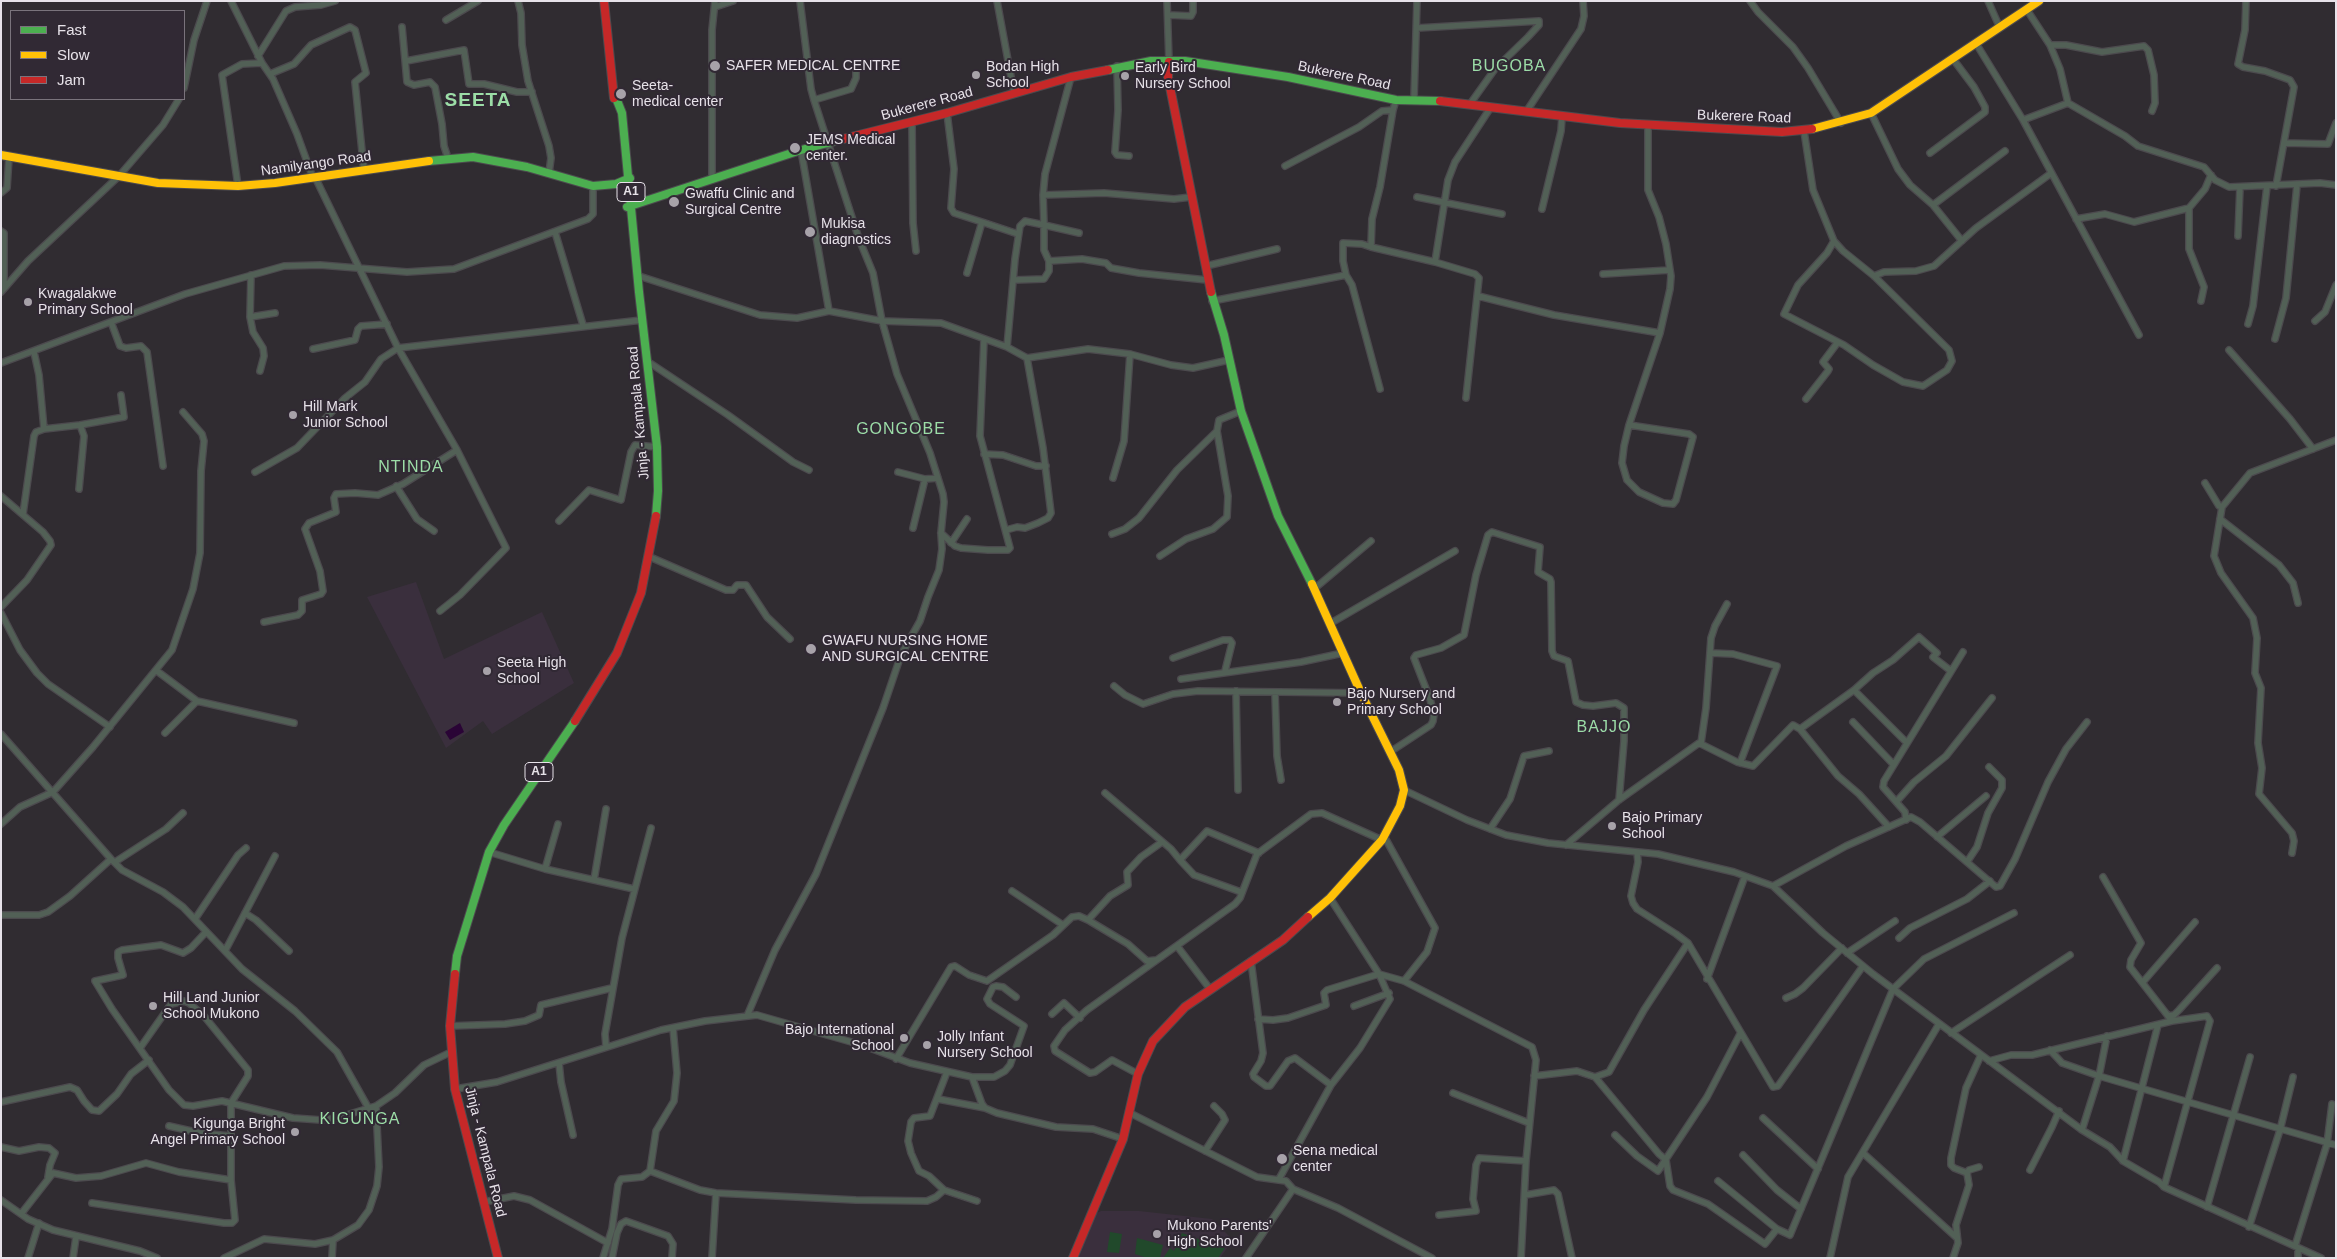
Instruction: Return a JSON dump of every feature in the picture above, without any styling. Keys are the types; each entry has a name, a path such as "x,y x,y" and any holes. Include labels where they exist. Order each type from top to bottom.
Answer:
{"main road":[{"name":"Jinja - Kampala Road","path":"498,1258 455,1089 450,1026 457,956 469,910 489,852 513,810 587,704 616,653 635,612 650,557 658,498 657,447 639,292 639,276 614,93 604,1"},
{"name":"Bukerere Road","path":"630,206 802,150 947,113 1071,77 1117,66 1151,62 1212,65 1288,77 1396,100 1414,99 1470,104 1562,117 1648,125 1782,132 1804,131 1872,113 1977,45 2039,1"},
{"path":"1073,1258 1123,1139 1138,1074 1145,1055 1161,1030 1185,1007 1293,933 1330,898 1383,838 1400,806 1404,790 1403,781 1361,693 1331,623 1278,516 1241,411 1224,335 1207,280 1206,266 1168,77 1169,62"},
{"name":"Namilyango Road","path":"5,156 158,183 238,186 314,178 448,158 485,158 594,186 605,186 627,179"},
{"name":"Jinja - Kampala Road","path":"630,206 635,275 639,292"}],"street":[{"path":"185,83 194,40 207,1"},
{"path":"231,1 258,56 270,74 314,178 398,348 456,450 506,548 460,595 440,611"},
{"path":"258,56 286,11 294,7 322,5 335,1"},
{"path":"446,20 478,1"},
{"path":"518,1 521,13 526,71 550,146 549,173"},
{"path":"712,180 712,30 715,4 733,1"},
{"path":"747,1016 775,950 816,874 883,708 901,655 920,621 939,570 942,549 941,533 944,502 938,478 897,374 882,321 874,273 858,240 814,100 801,1"},
{"path":"997,1 1014,93"},
{"path":"1166,1 1169,62"},
{"path":"1168,15 1191,16 1193,1"},
{"path":"1414,99 1417,1"},
{"path":"1526,112 1581,28 1584,16 1583,1"},
{"path":"1750,1 1758,12 1793,47 1841,122"},
{"path":"1988,1 2000,28"},
{"path":"2246,1 2245,30 2238,64 2243,68 2265,71 2290,80 2294,87 2276,186"},
{"path":"2027,10 2050,45 2060,69 2068,103 2126,136 2138,146 2204,167 2218,182 2229,187 2320,183 2336,185"},
{"path":"1417,28 1539,21 1539,25 1495,69 1470,104"},
{"path":"402,27 407,82 410,84 430,82 435,86 444,146 448,158"},
{"path":"270,74 294,64 310,45 350,28 355,30 366,73 355,82 364,171"},
{"path":"1977,45 2022,120 2139,335"},
{"path":"2050,45 2066,45 2102,52 2144,46 2148,50 2154,74 2154,103 2152,111"},
{"path":"406,61 464,50 469,84 484,84 517,92 532,92"},
{"path":"1930,153 1985,109 1974,87 1953,59"},
{"path":"814,100 851,89 856,78 856,62"},
{"path":"238,186 222,75 242,64 262,63"},
{"path":"1117,66 1118,110 1115,152 1117,155 1129,156"},
{"path":"1014,280 1044,279 1048,271 1049,261 1044,250 1043,195 1046,174 1071,77"},
{"path":"3,290 28,260 119,176 163,125 178,100"},
{"path":"1370,247 1372,219 1380,187 1396,100"},
{"path":"2022,120 2068,103"},
{"path":"1435,262 1448,180 1455,162 1491,107"},
{"path":"1285,166 1359,127 1382,111 1393,110"},
{"path":"947,113 954,169 951,208 954,213 1018,234"},
{"path":"1872,113 1898,169 1910,184 1933,205 1962,241"},
{"path":"1542,209 1561,131 1562,117"},
{"path":"912,122 916,251"},
{"path":"2284,144 2328,144 2336,123"},
{"path":"1629,425 1693,436 1676,500 1673,504 1663,503 1639,492 1627,480 1622,463 1629,425 1668,306 1670,270 1661,223 1648,190 1648,125"},
{"path":"1804,131 1813,190 1834,241 1843,251 1874,276 1949,350 1952,356 1950,365 1928,383 1916,386 1896,379 1838,342 1784,313 1798,285 1827,253 1834,241"},
{"path":"802,150 829,311"},
{"path":"1933,205 2005,151"},
{"path":"1,193 7,188 5,156"},
{"path":"1874,276 1884,272 1916,271 1934,266 1962,241 2050,174"},
{"path":"2076,219 2105,214 2134,222 2189,208 2205,190 2211,175"},
{"path":"2275,339 2286,298 2297,185"},
{"path":"1,363 186,294 284,266 302,264 407,272 444,271 555,232 591,217 594,186"},
{"path":"2248,324 2253,306 2266,186"},
{"path":"2238,236 2240,187"},
{"path":"1043,195 1104,193 1174,199 1191,197"},
{"path":"1417,197 1502,214"},
{"path":"2189,208 2189,249 2204,287 2201,301"},
{"path":"1007,347 1020,226 1025,221 1079,233"},
{"path":"967,273 982,222"},
{"path":"1,231 4,233 3,290"},
{"path":"555,232 583,325"},
{"path":"1380,390 1352,285 1346,275 1343,243 1362,244 1435,262 1477,275 1480,280 1466,398"},
{"path":"1206,266 1277,249"},
{"path":"1049,261 1082,259 1106,263 1111,268 1139,273 1207,280"},
{"path":"1603,274 1670,270"},
{"path":"251,275 250,317 253,332 263,348 264,356 260,371"},
{"path":"1212,301 1346,275"},
{"path":"639,276 760,315 797,318 829,311 882,321 941,323 1007,347 1027,358 1088,349 1130,354 1171,365 1193,368 1229,360"},
{"path":"2315,321 2325,312 2336,285"},
{"path":"1478,296 1554,315 1660,333"},
{"path":"250,317 275,313"},
{"path":"255,472 297,448 345,398 365,382 381,359 398,348 583,325 642,320"},
{"path":"111,322 120,346 126,348 141,346 147,352 163,466"},
{"path":"313,349 355,340 358,329 361,326 387,324"},
{"path":"941,533 951,543 961,548 1008,550 1010,547 980,436 984,339"},
{"path":"1806,399 1828,371 1829,369 1823,362 1838,342"},
{"path":"2229,350 2290,419 2313,449"},
{"path":"34,352 39,375 44,429"},
{"path":"1113,478 1124,441 1130,354"},
{"path":"1006,530 1017,527 1025,528 1050,516 1046,466 1027,358"},
{"path":"647,361 728,415 793,462 809,470"},
{"path":"23,514 36,432 44,429 124,417 121,395"},
{"path":"1160,556 1186,539 1222,524 1226,517 1228,496 1217,431 1221,418 1241,411"},
{"path":"1,824 20,807 53,792 157,671 168,657 177,638 192,589 200,553 201,471 204,441 202,434 183,412"},
{"path":"79,489 84,436 80,424"},
{"path":"1112,534 1125,529 1139,518 1178,470 1217,431"},
{"path":"2292,853 2294,841 2292,833 2258,794 2262,768 2258,743 2261,688 2255,672 2257,638 2253,618 2221,573 2214,556 2222,507 2250,473 2336,440"},
{"path":"560,521 589,490 621,500 635,445 657,447"},
{"path":"264,622 298,614 302,611 302,600 321,594 323,591 320,571 305,529 309,523 336,512 334,498 336,494 355,493 374,496 396,486 456,450"},
{"path":"984,454 1003,455 1036,466 1046,466"},
{"path":"898,472 924,479 938,478"},
{"path":"914,528 924,479"},
{"path":"2205,482 2219,506 2222,507"},
{"path":"396,486 417,519 434,531"},
{"path":"1,496 43,532 51,545 27,580 1,607"},
{"path":"951,543 967,519"},
{"path":"2220,519 2279,565 2293,583 2298,603"},
{"path":"1390,752 1431,725 1433,721 1434,714 1430,699 1414,663 1414,657 1441,648 1464,635 1476,575 1488,535 1492,532 1540,547 1538,572 1550,579 1551,582 1552,651 1554,656 1568,661 1576,702 1593,706 1616,703 1624,708 1624,741 1619,800"},
{"path":"1314,589 1371,541"},
{"path":"1331,623 1454,552"},
{"path":"650,557 726,590 732,590 737,585 746,585 767,617 790,639"},
{"path":"1566,845 1619,800 1701,743 1706,708 1711,638 1727,604"},
{"path":"1,613 20,650 37,673 48,684 110,727"},
{"path":"1800,730 1854,690 1873,673 1893,660 1919,637 1937,653 1933,657 1951,671"},
{"path":"1173,658 1230,640 1232,643 1225,671"},
{"path":"1906,820 1905,812 1883,787 1893,764 1963,652"},
{"path":"1182,679 1225,671 1301,662 1343,653"},
{"path":"1711,653 1733,654 1777,666 1740,763"},
{"path":"157,671 197,701 294,724"},
{"path":"1114,686 1125,695 1143,704 1183,692 1361,693"},
{"path":"1854,690 1906,743"},
{"path":"1236,691 1238,790"},
{"path":"1275,692 1277,756 1281,780"},
{"path":"1897,802 1914,782 1946,756 1992,698"},
{"path":"165,733 197,701"},
{"path":"1853,722 1893,764"},
{"path":"1773,886 1846,846 1906,820 1915,818 1998,887 2004,880 2048,782 2066,749 2087,722"},
{"path":"1701,743 1740,763 1753,766 1790,727 1797,726 1838,776 1889,827"},
{"path":"1,734 122,870 163,892 195,919 242,969 295,1011 337,1052 369,1109"},
{"path":"1490,829 1510,799 1524,756 1549,751"},
{"path":"1966,862 1977,846 1988,813 2002,788 2002,780 1989,767"},
{"path":"1404,790 1490,829 1526,840 1637,852 1690,861 1773,886 1863,966 2082,1130 2110,1147 2123,1161 2159,1182 2164,1188 2321,1258"},
{"path":"1105,793 1162,842 1194,875 1241,892"},
{"path":"1937,837 1986,796"},
{"path":"594,880 606,809"},
{"path":"1,915 39,915 48,912 113,861 166,829 183,813"},
{"path":"1138,1074 1112,1060 1095,1072 1090,1073 1055,1051 1054,1046 1059,1037 1119,986 1235,904 1259,853 1314,813 1322,813 1383,838 1435,928 1427,952 1404,982"},
{"path":"545,869 558,824"},
{"path":"606,1046 605,1034 612,988 634,889 651,828"},
{"path":"1180,860 1208,831 1259,853"},
{"path":"1088,920 1110,896 1128,885 1127,872 1141,857 1162,842"},
{"path":"195,919 238,856 246,848"},
{"path":"489,852 545,869 634,889"},
{"path":"1637,852 1638,862 1631,896 1633,903 1637,909 1688,944 1771,1085 1777,1087 1863,966"},
{"path":"225,951 275,856"},
{"path":"1707,979 1745,876"},
{"path":"2103,877 2139,938 2141,946 2129,964 2170,1018"},
{"path":"1900,938 1910,928 1967,899 1990,881"},
{"path":"1012,891 1063,925"},
{"path":"1279,1179 1331,1085 1360,1048 1390,999 1389,993 1379,974 1330,898"},
{"path":"1718,1181 1778,1229 1790,1236 1893,989 1924,959 2014,913"},
{"path":"245,914 256,920 289,951"},
{"path":"896,1059 951,967 956,966 969,975 987,981 1053,935 1075,916 1088,920 1128,944 1147,960 1156,960"},
{"path":"1847,952 1894,921"},
{"path":"2143,982 2195,922"},
{"path":"206,932 191,948 183,953 161,945 122,950 118,952 118,958 123,975 95,981 169,1090 184,1105 193,1106 222,1101 308,1120 337,1118 376,1106 395,1094 424,1065 451,1052"},
{"path":"1595,1077 1609,1072 1639,1018 1688,944"},
{"path":"1176,946 1210,989"},
{"path":"1786,998 1803,988 1842,948"},
{"path":"1952,1033 2070,955"},
{"path":"1251,961 1263,1053 1253,1074 1254,1077 1266,1086 1270,1086 1288,1061 1295,1058 1331,1085"},
{"path":"1989,1061 2011,1054 2032,1055 2158,1025 2174,1015 2217,968"},
{"path":"1258,1019 1288,1018 1326,1005 1324,993 1327,990 1379,974 1404,982 1532,1047 1536,1054 1526,1161 1521,1258"},
{"path":"455,1089 496,1082 559,1063 606,1046 672,1028 747,1016 764,1016 862,1045 896,1059 947,1072 972,1077 994,1077 1010,1065 1024,1026 990,1004 987,999 992,987 996,986 1003,988 1016,998"},
{"path":"450,1026 505,1024 524,1021 539,1015 540,1005 612,988"},
{"path":"1354,1006 1389,993"},
{"path":"92,1203 232,1223 234,1214 231,1180 231,1103 248,1076 248,1070 204,1016 189,1002 180,1000 171,1004 140,1048"},
{"path":"1052,1014 1064,1003 1080,1018"},
{"path":"2164,1188 2209,1018 2207,1016 2170,1018"},
{"path":"1830,1258 1846,1182 1939,1024"},
{"path":"2123,1161 2144,1088 2158,1025"},
{"path":"603,1258 608,1243 618,1184 621,1179 642,1177 650,1171 656,1131 674,1100 677,1073 672,1028"},
{"path":"1615,1135 1656,1172 1666,1160 1707,1097 1740,1034"},
{"path":"2082,1130 2099,1076 2107,1036"},
{"path":"2050,1050 2062,1063 2099,1076 2327,1144 2336,1145"},
{"path":"1967,1173 1954,1168 1951,1165 1951,1158 1966,1088 1981,1055"},
{"path":"2207,1207 2235,1115 2250,1057"},
{"path":"1,1102 70,1087 77,1090 92,1110 99,1111 117,1094 132,1074 149,1060"},
{"path":"559,1063 561,1082 573,1135"},
{"path":"1534,1076 1577,1071 1595,1077 1666,1160 1670,1186 1673,1190 1708,1204 1765,1244 1778,1229"},
{"path":"947,1072 930,1116 912,1119 908,1142 910,1153 919,1171 929,1176 944,1190 976,1201"},
{"path":"972,1077 982,1104 986,1108"},
{"path":"2249,1227 2280,1130 2293,1077"},
{"path":"1453,1093 1529,1123"},
{"path":"938,1099 986,1108 997,1113 1056,1127 1093,1129 1123,1139"},
{"path":"2298,1258 2297,1247 2327,1144 2332,1104"},
{"path":"224,1258 268,1238 315,1244 333,1240 358,1224 369,1210 374,1199 379,1167 376,1106"},
{"path":"1205,1151 1225,1120 1214,1106"},
{"path":"2030,1170 2052,1128 2058,1111"},
{"path":"1130,1114 1257,1178 1279,1179 1291,1185 1293,1189 1345,1212 1432,1258"},
{"path":"1763,1118 1818,1169"},
{"path":"169,1126 200,1133 230,1136"},
{"path":"1,1147 19,1151 39,1147 49,1148 55,1153 48,1177"},
{"path":"1863,1153 1957,1238"},
{"path":"1743,1155 1777,1190 1801,1209"},
{"path":"1440,1215 1476,1211 1473,1200 1476,1165 1479,1158 1526,1161"},
{"path":"21,1214 53,1173 76,1178 101,1176 146,1163 179,1172 231,1180"},
{"path":"1967,1173 1969,1170 1978,1167"},
{"path":"650,1171 700,1190 716,1193 908,1201 932,1200 944,1190"},
{"path":"1953,1258 1958,1243 1956,1225 1969,1185 1967,1173"},
{"path":"1246,1258 1293,1189"},
{"path":"1525,1195 1554,1190 1558,1194 1572,1258"},
{"path":"712,1258 716,1193"},
{"path":"484,1202 514,1196 530,1200 608,1243"},
{"path":"1,1200 21,1214 53,1230 140,1251 157,1258"},
{"path":"612,1258 617,1233 621,1224 626,1221 668,1236 673,1244 672,1258"},
{"path":"28,1258 39,1223"},
{"path":"73,1258 76,1237"},
{"path":"332,1258 333,1240"}],"shaded area":[{"name":"Seeta High School","path":"416,582 444,659 542,612 574,683 492,734 483,721 446,748 367,597"},
{"path":"460,723 464,732 450,740 445,732"},
{"name":"Mukono Parents' High School","path":"1101,1211 1139,1211 1212,1219 1233,1240 1220,1258 1076,1258 1095,1214"}],"green space":[{"path":"1110,1232 1122,1234 1119,1253 1107,1252"},
{"path":"1182,1233 1225,1248 1218,1258 1163,1258 1170,1248 1174,1251"},
{"path":"1137,1238 1163,1245 1160,1258 1147,1258 1135,1254"}],"traffic: fast":[{"path":"1108,70 1151,61 1185,61 1288,77 1396,100 1440,101"},
{"path":"614,93 622,113 639,292 657,447 658,491 656,516"},
{"path":"627,207 801,150 843,139"},
{"path":"429,161 473,157 527,167 593,186 616,184 630,178"},
{"path":"1211,292 1224,335 1241,411 1278,516 1312,584"},
{"path":"455,974 457,956 489,852 504,825 575,721"}],"traffic: slow":[{"path":"1812,129 1871,113 2039,1"},
{"path":"1,155 158,183 238,186 275,183 429,161"},
{"path":"1308,917 1330,898 1382,840 1400,806 1404,790 1399,770 1361,693 1312,584"}],"traffic: jam":[{"path":"604,1 614,98"},
{"path":"1169,62 1168,77 1211,292"},
{"path":"843,139 947,113 1071,77 1108,70"},
{"path":"1440,101 1620,123 1782,132 1812,129"},
{"path":"575,721 617,653 641,593 656,516"},
{"path":"1073,1258 1123,1139 1138,1074 1153,1041 1185,1007 1283,940 1308,917"},
{"path":"455,974 450,1026 455,1089 498,1258"}],"place":[{"name":"SAFER MEDICAL CENTRE","path":"715,66"},
{"name":"Bodan High School","path":"976,75"},
{"name":"Early Bird Nursery School","path":"1125,76"},
{"name":"Seeta- medical center","path":"621,94"},
{"name":"JEMS Medical center.","path":"795,148"},
{"name":"Gwaffu Clinic and Surgical Centre","path":"674,202"},
{"name":"Mukisa diagnostics","path":"810,232"},
{"name":"Kwagalakwe Primary School","path":"28,302"},
{"name":"Hill Mark Junior School","path":"293,415"},
{"name":"GWAFU NURSING HOME AND SURGICAL CENTRE","path":"811,649"},
{"name":"Seeta High School","path":"487,671"},
{"name":"Bajo Nursery and Primary School","path":"1337,702"},
{"name":"Bajo Primary School","path":"1612,826"},
{"name":"Hill Land Junior School Mukono","path":"153,1006"},
{"name":"Bajo International School","path":"904,1038"},
{"name":"Jolly Infant Nursery School","path":"927,1045"},
{"name":"Kigunga Bright Angel Primary School","path":"295,1132"},
{"name":"Sena medical center","path":"1282,1159"},
{"name":"Mukono Parents' High School","path":"1157,1234"}],"district":[{"name":"BUGOBA","path":"1509,67"},
{"name":"SEETA","path":"478,101"},
{"name":"GONGOBE","path":"901,430"},
{"name":"NTINDA","path":"411,468"},
{"name":"BAJJO","path":"1604,728"},
{"name":"KIGUNGA","path":"360,1120"}]}
